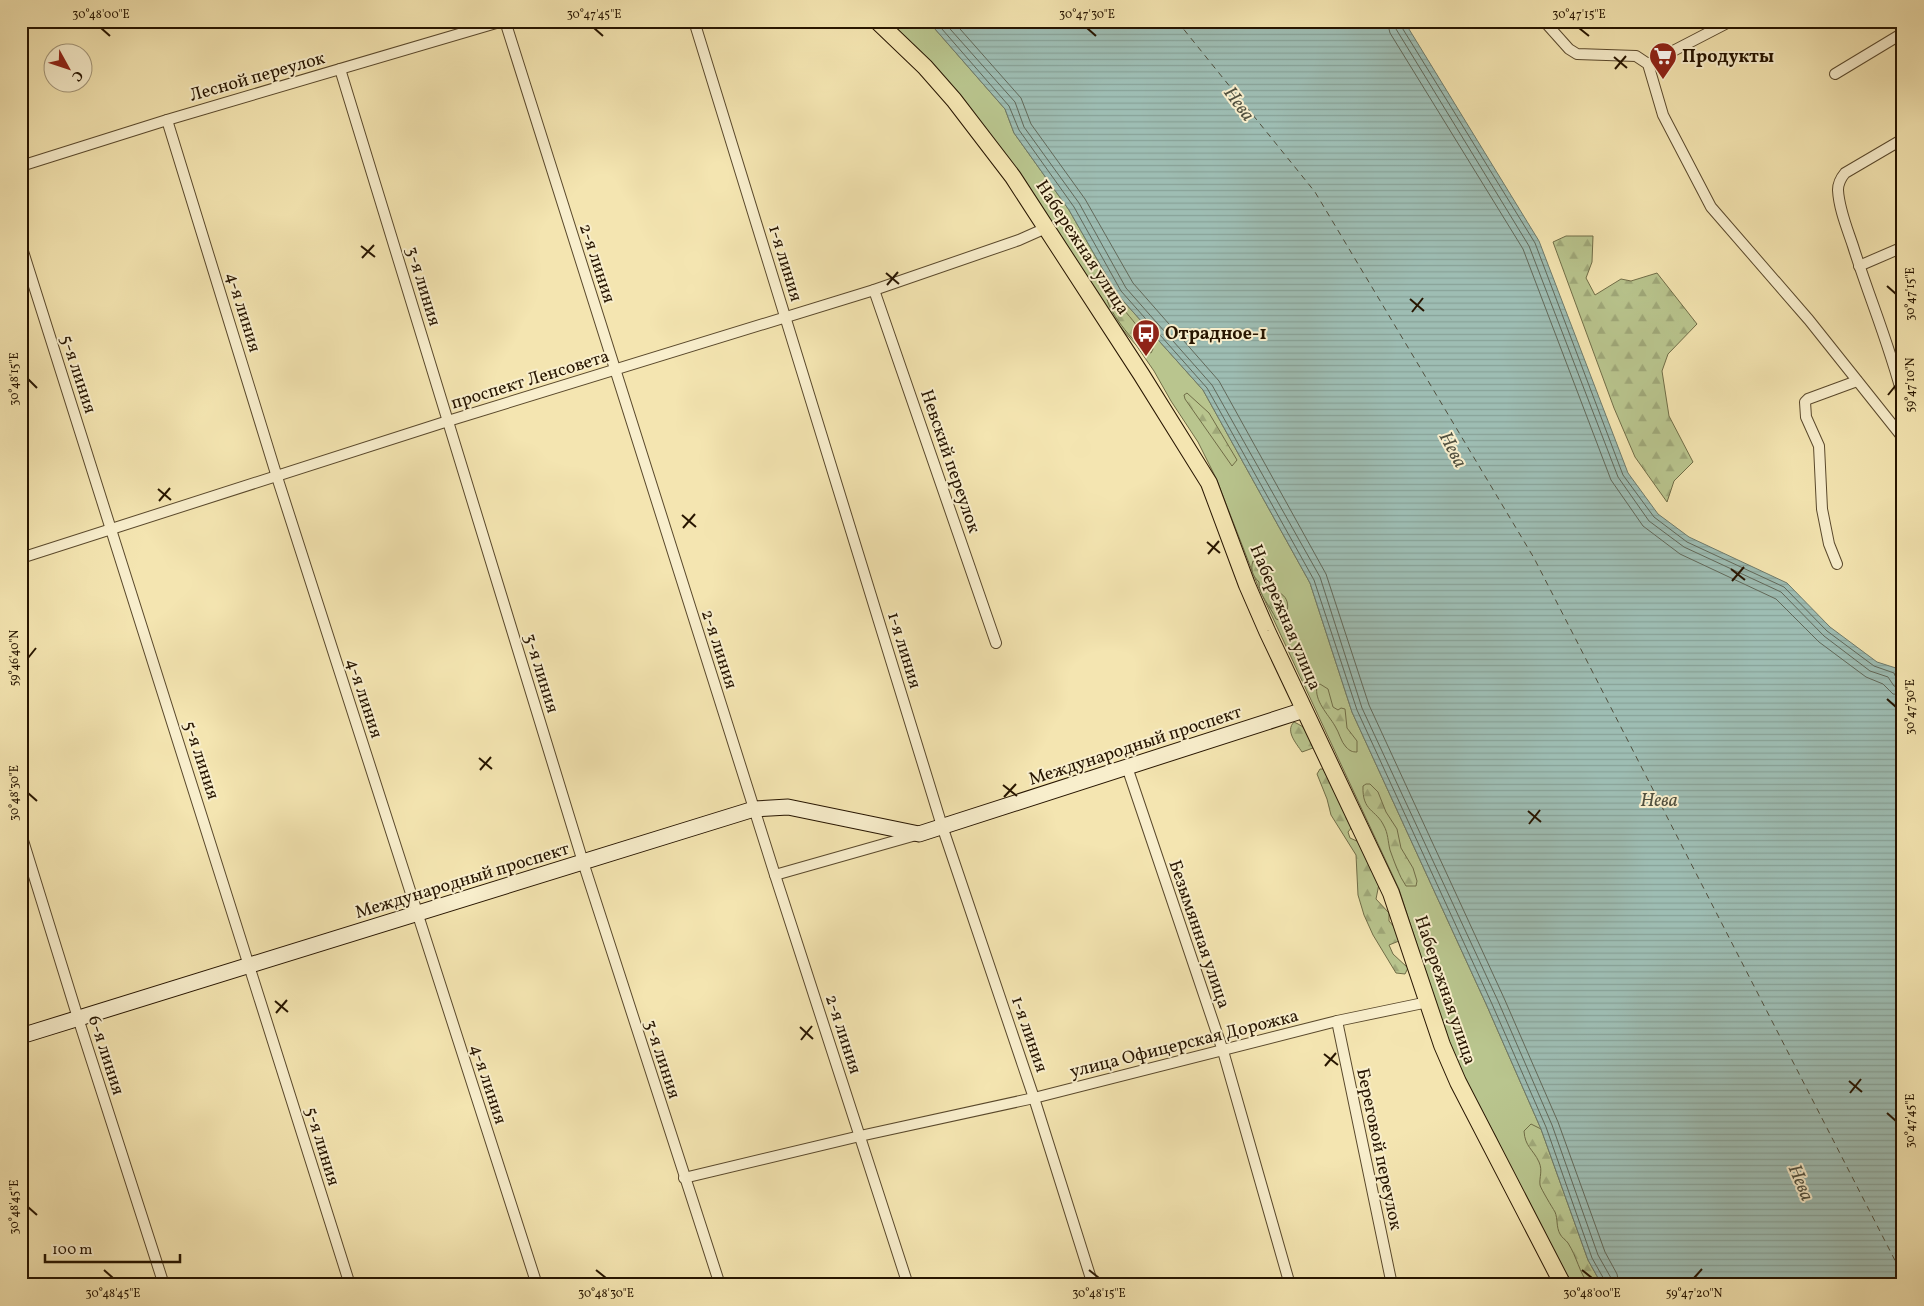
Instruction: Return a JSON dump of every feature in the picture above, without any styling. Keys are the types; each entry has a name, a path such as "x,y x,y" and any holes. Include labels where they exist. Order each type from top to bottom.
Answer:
{"main road":[{"name":"Набережная улица","path":"877,21 925,67 959,107 1013,177 1142,374 1209,483 1247,585 1391,893 1442,1045 1458,1082 1563,1285"}],"street":[{"name":"Лесной переулок","path":"21,166 167,120 504,21"},
{"name":"2-я линия","path":"504,21 774,875 908,1285"},
{"name":"1-я линия","path":"694,21 942,826 1034,1098 1093,1285"},
{"path":"1544,21 1569,49 1577,54 1636,56 1648,64 1663,115 1711,207 1809,320 1903,438"},
{"path":"1648,64 1731,21"},
{"path":"1835,74 1903,33"},
{"name":"3-я линия","path":"340,69 583,862 720,1285"},
{"name":"4-я линия","path":"167,120 277,477 537,1285"},
{"path":"1903,139 1845,173 1839,180 1838,189 1840,206 1859,266 1893,360 1903,398"},
{"name":"проспект Ленсовета","path":"21,558 448,421 874,290 1019,240 1046,228"},
{"name":"5-я линия","path":"21,245 350,1285"},
{"path":"1859,266 1903,247"},
{"name":"Невский переулок","path":"874,290 996,643"},
{"path":"1838,564 1829,544 1822,509 1819,446 1806,417 1805,402 1808,398 1857,381"},
{"name":"Международный проспект","path":"774,875 919,834 1304,710"},
{"name":"Безымянная улица","path":"1127,767 1223,1051 1290,1285"},
{"name":"Международный проспект","path":"21,1036 754,809 788,807 919,834"},
{"name":"6-я линия","path":"21,834 164,1285"},
{"name":"улица Офицерская Дорожка","path":"684,1178 860,1136 1034,1098 1223,1051 1336,1020 1428,1002"},
{"name":"Береговой переулок","path":"1336,1020 1392,1285"}],"green space":[{"path":"888,21 928,21 1005,109 1014,133 1069,210 1117,294 1203,390 1310,583 1352,712 1487,1006 1541,1129 1588,1260 1602,1285 1572,1285 1525,1200 1496,1137 1462,1074 1444,1028 1399,889 1258,586 1216,478 1198,442 1136,345 1117,323"},
{"path":"1566,236 1593,236 1592,262 1586,278 1595,295 1621,279 1631,281 1657,273 1697,324 1668,354 1662,371 1669,416 1693,462 1674,481 1667,502 1635,457 1614,408 1553,242"},
{"path":"1110,297 1126,313 1145,337 1153,349 1151,353 1139,345 1118,321 1107,299"},
{"path":"1187,393 1209,413 1237,460 1232,466 1185,399 1184,395"},
{"path":"1253,561 1256,561 1264,573 1267,588 1278,592 1287,601 1287,613 1283,621 1276,619 1263,596 1259,582 1253,573"},
{"path":"1320,684 1328,689 1333,707 1338,710 1341,708 1345,709 1347,728 1357,741 1357,752 1350,750 1344,745 1336,728 1322,707 1317,692 1317,686"},
{"path":"1294,722 1308,732 1312,739 1313,748 1302,752 1291,733"},
{"path":"1320,769 1324,769 1345,810 1346,818 1352,827 1348,832 1350,838 1359,842 1379,884 1376,899 1389,913 1389,921 1395,928 1399,941 1389,945 1393,954 1408,968 1405,974 1396,973 1373,935 1364,915 1358,895 1356,855 1331,815 1317,774"},
{"path":"1370,784 1378,792 1386,812 1397,829 1401,848 1413,868 1417,881 1416,886 1406,886 1401,878 1381,820 1367,806 1365,801 1363,786"},
{"path":"1531,1124 1541,1129 1588,1260 1602,1285 1589,1285 1571,1248 1559,1231 1555,1212 1540,1185 1541,1168 1539,1162 1525,1136 1524,1131"}],"water":[{"name":"Нева","path":"928,21 1404,21 1539,241 1628,473 1658,514 1689,537 1787,583 1830,627 1877,662 1899,669 1903,687 1903,1285 1602,1285 1588,1260 1541,1129 1487,1006 1352,712 1310,583 1203,390 1117,294 1069,210 1014,133 1005,109"}],"ferry route":[{"path":"1177,21 1315,192 1534,558 1903,1276"}],"place":[{"name":"Продукты","path":"1663,80"},
{"name":"Отрадное-1","path":"1146,357"}]}
